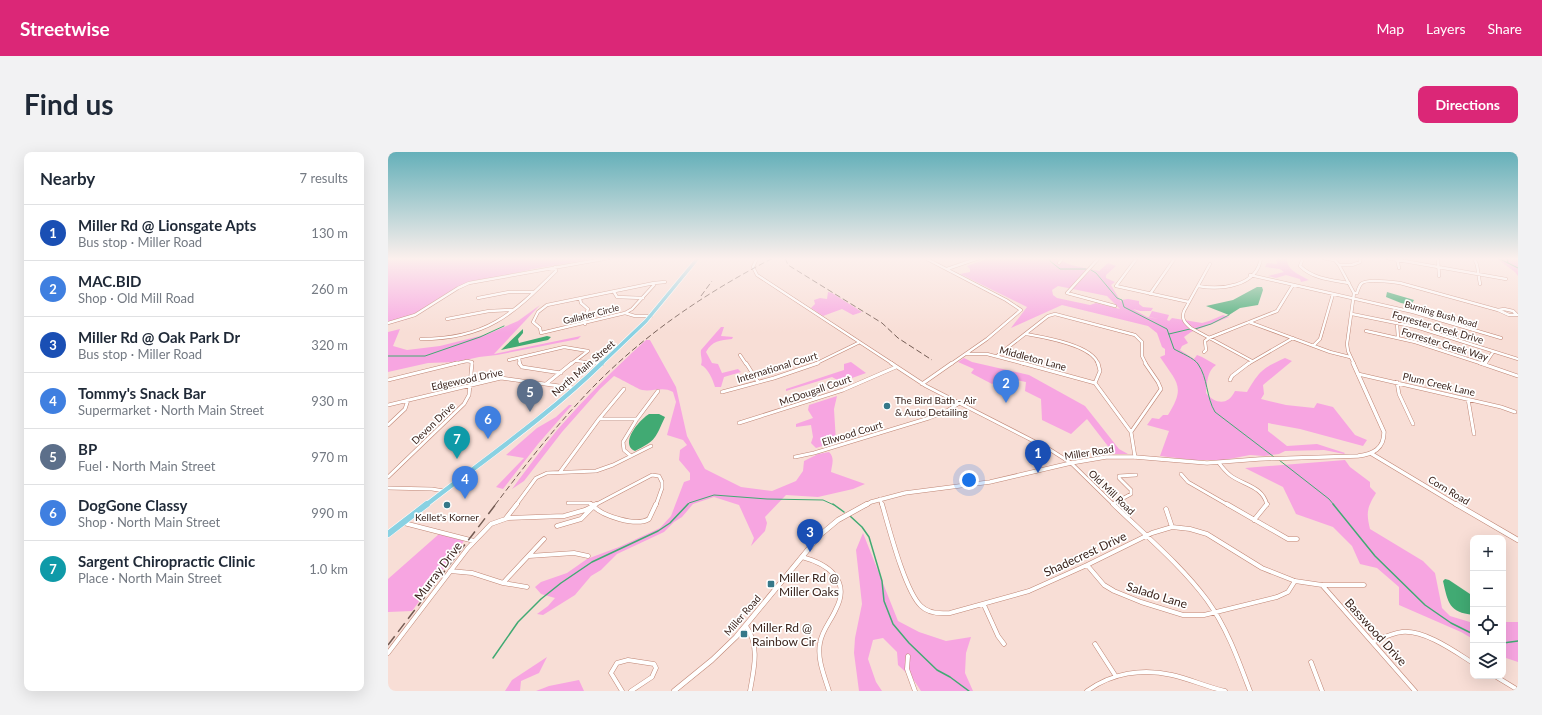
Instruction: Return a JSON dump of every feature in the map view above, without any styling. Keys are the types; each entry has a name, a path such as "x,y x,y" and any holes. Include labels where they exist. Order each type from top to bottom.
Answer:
{"main road":[{"name":"North Main Street","path":"388,534 574,388 602,364 651,316 678,283"}],"street":[{"path":"388,323 415,315 458,288 469,283"},
{"path":"421,339 440,338 479,329 499,321 544,283"},
{"path":"654,284 659,283"},
{"name":"Old Mill Road","path":"769,283 922,384 958,404 1022,435 1071,463 1195,586 1215,612 1233,645 1250,691"},
{"path":"922,384 948,364 967,354 1020,312 1021,309 973,283"},
{"path":"1076,283 1067,293 1115,306"},
{"path":"1118,283 1116,286 1189,302"},
{"path":"1150,294 1158,283"},
{"path":"1200,283 1182,314 1183,320 1191,328 1252,361"},
{"path":"1198,286 1212,288 1229,287 1239,283"},
{"name":"Burning Bush Road","path":"1285,283 1354,300 1413,312 1501,338"},
{"path":"1349,283 1354,294 1354,300 1347,344 1350,357 1384,432 1385,439 1382,446 1372,454"},
{"path":"1354,294 1357,293 1361,283"},
{"path":"1400,283 1498,310 1509,316 1517,314 1509,310 1498,310"},
{"name":"Gallaher Circle","path":"654,284 632,309 625,313 541,334 540,328 533,322 534,317 545,306 654,284"},
{"path":"1204,352 1206,350 1205,341 1209,338 1278,309 1293,285"},
{"path":"478,298 509,292 534,292"},
{"path":"614,292 617,297 643,298"},
{"path":"1314,346 1320,339 1333,294"},
{"path":"580,299 588,309 584,319 585,324"},
{"path":"447,319 489,311 512,310"},
{"path":"625,313 635,316 651,316"},
{"path":"996,356 1048,316 1058,314 1129,332 1139,338 1142,343 1143,359 1159,382 1161,389 1131,432"},
{"name":"Forrester Creek Drive","path":"1352,314 1423,329 1518,359"},
{"path":"1249,322 1334,353 1350,357"},
{"path":"1397,323 1398,338"},
{"name":"Forrester Creek Way","path":"1366,331 1398,338 1518,376"},
{"path":"1026,334 1074,345 1086,351 1095,359 1101,367 1095,383 1131,432 1135,457"},
{"path":"1230,380 1232,376 1252,361 1294,338"},
{"name":"International Court","path":"722,392 818,364 858,343"},
{"path":"509,360 564,347 588,351 546,384"},
{"path":"1485,365 1493,352"},
{"name":"Middleton Lane","path":"967,354 981,353 996,356 1095,383"},
{"path":"740,355 758,382"},
{"path":"519,358 520,365 525,368 561,373"},
{"name":"Devon Drive","path":"388,380 470,361 472,363 469,395 464,404 388,477"},
{"path":"577,361 602,364"},
{"name":"McDougall Court","path":"739,423 844,390 896,367"},
{"name":"Plum Creek Lane","path":"1358,374 1501,407 1516,412"},
{"name":"Edgewood Drive","path":"388,405 505,378 574,388"},
{"path":"1397,382 1399,394 1413,424"},
{"path":"560,472 599,419 624,389"},
{"path":"630,456 624,450 623,442 637,419 658,391"},
{"path":"388,425 405,409 408,400"},
{"path":"1468,400 1474,434"},
{"name":"Ellwood Court","path":"795,457 814,453 929,418 945,412 958,404"},
{"path":"599,419 637,419"},
{"path":"506,518 536,478 547,472 596,471 604,469 651,446"},
{"name":"Miller Road","path":"674,691 712,660 746,626 820,535 838,520 860,507 880,499 905,493 993,481 1071,463 1106,457 1135,457 1196,463 1219,463 1276,458 1358,456 1372,454"},
{"name":"Corn Road","path":"1372,454 1478,518 1518,540"},
{"path":"1219,463 1229,474 1260,492 1266,499 1267,505 1254,520"},
{"path":"1181,474 1188,482 1254,520 1288,539 1297,539"},
{"path":"474,541 491,524 506,518 564,516 593,507 652,475 659,476 663,482 662,490 651,516 642,523 634,524 597,510 593,507 586,502 568,502"},
{"path":"1113,504 1131,494 1131,490 1119,478 1119,476 1136,475"},
{"path":"388,488 432,489 444,491"},
{"name":"Shadecrest Drive","path":"880,499 909,590 916,602 927,611 940,614 984,605 1028,591 1146,536 1172,527 1190,529 1207,534 1262,568 1295,581 1322,585 1364,585"},
{"path":"557,526 582,519 593,507"},
{"path":"1166,509 1172,527"},
{"name":"Murray Drive","path":"388,653 474,541 403,522"},
{"path":"503,583 544,539"},
{"path":"529,556 545,556 577,552 588,556"},
{"path":"802,557 817,562 830,570 836,577 840,588 841,595 839,603 823,632 820,643 821,662 829,691"},
{"name":"Salado Lane","path":"1086,565 1107,587 1118,593 1183,615 1200,616 1285,594 1291,589 1295,581"},
{"path":"450,571 472,573 503,583 527,587"},
{"name":"Basswood Drive","path":"1322,585 1415,691"},
{"path":"984,605 996,632 1004,644"},
{"path":"746,626 753,638 755,647 750,691"},
{"path":"1373,642 1400,633 1410,633 1440,644 1470,661"},
{"path":"1095,644 1115,675"},
{"path":"908,656 907,669 915,691"},
{"path":"622,691 612,676 611,671 615,665 621,661 628,660 654,664 656,668 654,675 631,691"},
{"path":"1310,662 1322,691"},
{"path":"1087,691 1115,675 1134,672 1159,673 1225,691"},
{"path":"1500,679 1518,690"}],"shaded area":[{"path":"388,283 471,283 443,296 408,319 388,324"},
{"path":"979,283 1113,283 1111,285 1121,302 1121,300 1128,299 1139,301 1139,304 1143,307 1153,308 1151,311 1140,311 1133,309 1147,317 1159,319 1149,317 1152,311 1169,315 1167,320 1169,321 1172,318 1202,323 1223,315 1229,317 1191,332 1184,337 1188,343 1182,346 1180,350 1194,359 1197,355 1216,365 1211,370 1207,381 1206,393 1210,397 1221,402 1229,399 1235,391 1247,392 1263,370 1285,358 1292,361 1263,385 1264,394 1261,399 1286,405 1314,408 1317,403 1333,407 1355,435 1367,440 1363,446 1300,429 1268,423 1268,431 1287,446 1317,444 1345,453 1324,450 1285,451 1279,454 1264,456 1250,455 1224,460 1193,460 1160,456 1169,431 1147,425 1152,418 1159,419 1163,415 1168,415 1174,405 1178,391 1175,379 1160,357 1165,355 1165,349 1162,347 1157,333 1148,326 1062,305 1011,328 1027,307","holes":["1058,286 1107,296 1120,309 1096,303 1090,305 1057,298 1053,295 1052,290"]},
{"path":"1257,287 1262,287 1263,290 1258,305 1240,308 1229,315 1206,306 1233,300"},
{"path":"828,292 862,312 853,315 842,309 823,316 811,308 815,304 814,300 820,298 827,299"},
{"path":"1387,292 1414,300 1411,305 1401,303 1386,297"},
{"path":"540,305 494,354 581,336 578,339 497,355 457,362 428,363 388,372 388,332 400,329 393,346 407,350 440,346 488,334 518,321"},
{"path":"721,327 724,327 721,336 733,337 732,339 714,343 706,352 712,363 718,364 722,373 738,369 741,372 724,377 721,387 715,387 708,371 701,365 701,350"},
{"path":"523,329 523,333 518,339 519,343 547,336 551,337 548,340 501,350"},
{"path":"646,340 650,340 676,387 687,436 705,469 741,487 772,491 796,481 803,471 804,461 818,454 829,452 833,459 831,472 865,484 853,489 818,497 786,495 765,517 767,523 765,531 751,546 754,538 739,505 714,497 693,504 682,517 674,522 664,532 617,554 601,570 591,576 575,595 543,615 537,614 548,606 555,598 541,594 535,587 541,582 567,573 587,559 619,547 660,528 671,516 684,482 690,480 690,473 679,460 680,450 687,445 683,440 667,435 676,402 673,392 665,389 642,390 614,376 600,389 562,432 524,481 512,489 558,429 601,383"},
{"path":"964,358 972,362 1029,375 1085,406 1119,449 1128,454 1114,454 1087,419 1071,434 1042,420 1041,399 1025,391 1026,382 1002,377 992,384 971,373 974,369 958,362"},
{"path":"851,362 866,373 841,382 832,377 786,391 786,389 844,370 844,364"},
{"path":"837,396 834,409 836,442 816,448 811,443 813,437 811,425 796,427 796,424 813,418 808,410 809,405"},
{"path":"569,405 572,405 538,444 503,489 496,487 524,458 506,455 537,428 556,417"},
{"path":"649,414 659,414 665,417 652,441 635,451 631,448 629,443 632,432 640,421"},
{"path":"1345,460 1350,467 1370,482 1370,487 1376,493 1368,510 1370,529 1423,561 1435,573 1442,608 1450,616 1470,622 1470,637 1399,605 1399,587 1377,568 1360,564 1352,546 1333,527 1296,514 1283,487 1245,468"},
{"path":"863,533 898,621 919,632 946,641 971,637 966,653 965,673 973,691 921,691 913,679 898,665 897,652 883,638 873,640 868,659 876,682 882,691 859,691 854,653 855,638 862,604 856,550"},
{"path":"439,534 464,541 412,611 388,612 388,579"},
{"path":"1445,579 1449,580 1470,594 1470,615 1454,609 1448,601 1443,581"},
{"path":"1506,622 1518,622 1518,662 1506,658"},
{"path":"547,657 539,673 521,681 520,691 505,691 512,680"},
{"path":"579,680 584,691 536,691 549,686"}],"waterway":[{"path":"1105,283 1117,298 1122,300 1124,307 1167,329 1174,349 1194,360 1201,369 1215,412 1274,457"},
{"path":"1195,329 1211,324 1229,315"},
{"path":"388,356 425,356 480,337 504,326"},
{"path":"1169,334 1190,329"},
{"path":"1279,460 1329,499 1334,505"},
{"path":"688,504 714,495 767,499 823,500 834,505"},
{"path":"493,658 518,622 541,599 561,583 592,562 658,531 670,523 688,504"},
{"path":"833,504 844,512"},
{"path":"1333,504 1375,556 1425,605 1451,623 1470,632"},
{"path":"850,516 862,527 869,537 882,581 884,601 893,624 909,643 937,670 950,677 969,691"},
{"path":"1506,643 1518,641"}],"railway":[{"path":"701,296 710,283"},
{"path":"495,505 530,459 594,386 635,348 656,331 701,299 727,283"},
{"path":"817,283 882,323 898,338 932,360"},
{"path":"388,645 496,504"}],"place":[{"name":"MAC.BID","path":"1006,403"},
{"name":"The Bird Bath - Air & Auto Detailing","path":"887,406"},
{"name":"BP","path":"530,412"},
{"name":"DogGone Classy","path":"488,439"},
{"name":"Sargent Chiropractic Clinic","path":"457,459"},
{"name":"Miller Rd @ Lionsgate Apts","path":"1038,473"},
{"name":"Tommy's Snack Bar","path":"465,499"},
{"name":"Kellet's Korner","path":"447,505"},
{"name":"Miller Rd @ Oak Park Dr","path":"810,552"},
{"name":"Miller Rd @ Miller Oaks","path":"771,584"},
{"name":"Miller Rd @ Rainbow Cir","path":"744,634"}]}
